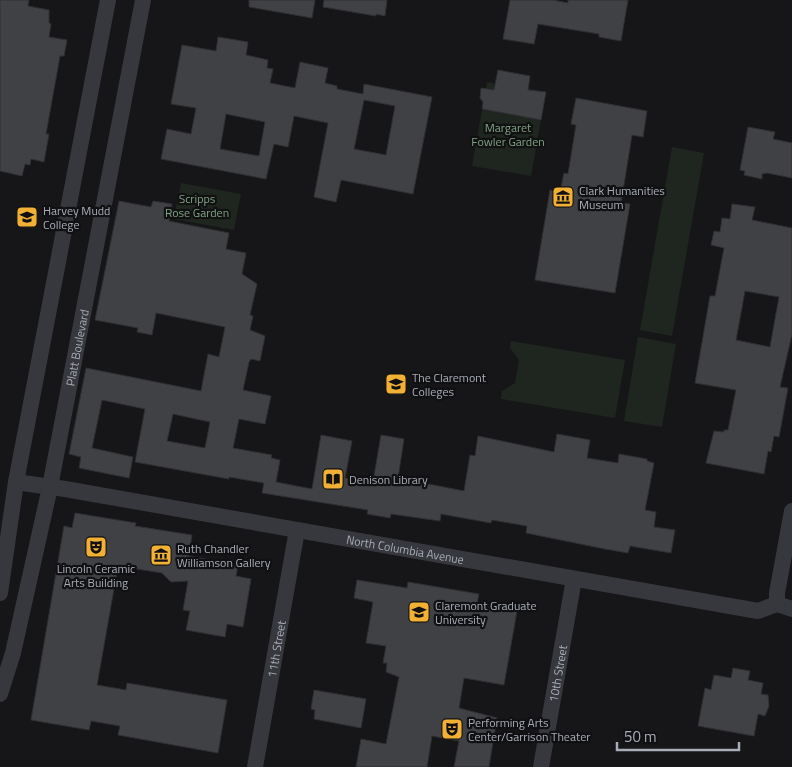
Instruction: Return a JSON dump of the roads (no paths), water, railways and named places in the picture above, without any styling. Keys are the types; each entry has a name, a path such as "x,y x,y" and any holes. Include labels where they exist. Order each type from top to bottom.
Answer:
{"street":[{"path":"0,593 16,482 108,0"},
{"name":"Platt Boulevard","path":"0,694 13,653 50,487 143,0"},
{"name":"North Columbia Avenue","path":"16,482 758,611 784,607"},
{"path":"784,607 776,593 792,511"},
{"name":"11th Street","path":"255,767 297,530"},
{"name":"10th Street","path":"541,767 574,579"}],"place":[{"name":"Clark Humanities Museum","path":"563,197"},
{"name":"Harvey Mudd College","path":"27,217"},
{"name":"The Claremont Colleges","path":"396,384"},
{"name":"Denison Library","path":"333,479"},
{"name":"Lincoln Ceramic Arts Building","path":"96,547"},
{"name":"Ruth Chandler Williamson Gallery","path":"161,555"},
{"name":"Claremont Graduate University","path":"419,612"},
{"name":"Performing Arts Center/Garrison Theater","path":"452,729"}],"park label":[{"name":"Margaret Fowler Garden","path":"508,134"},
{"name":"Scripps Rose Garden","path":"197,205"}]}
